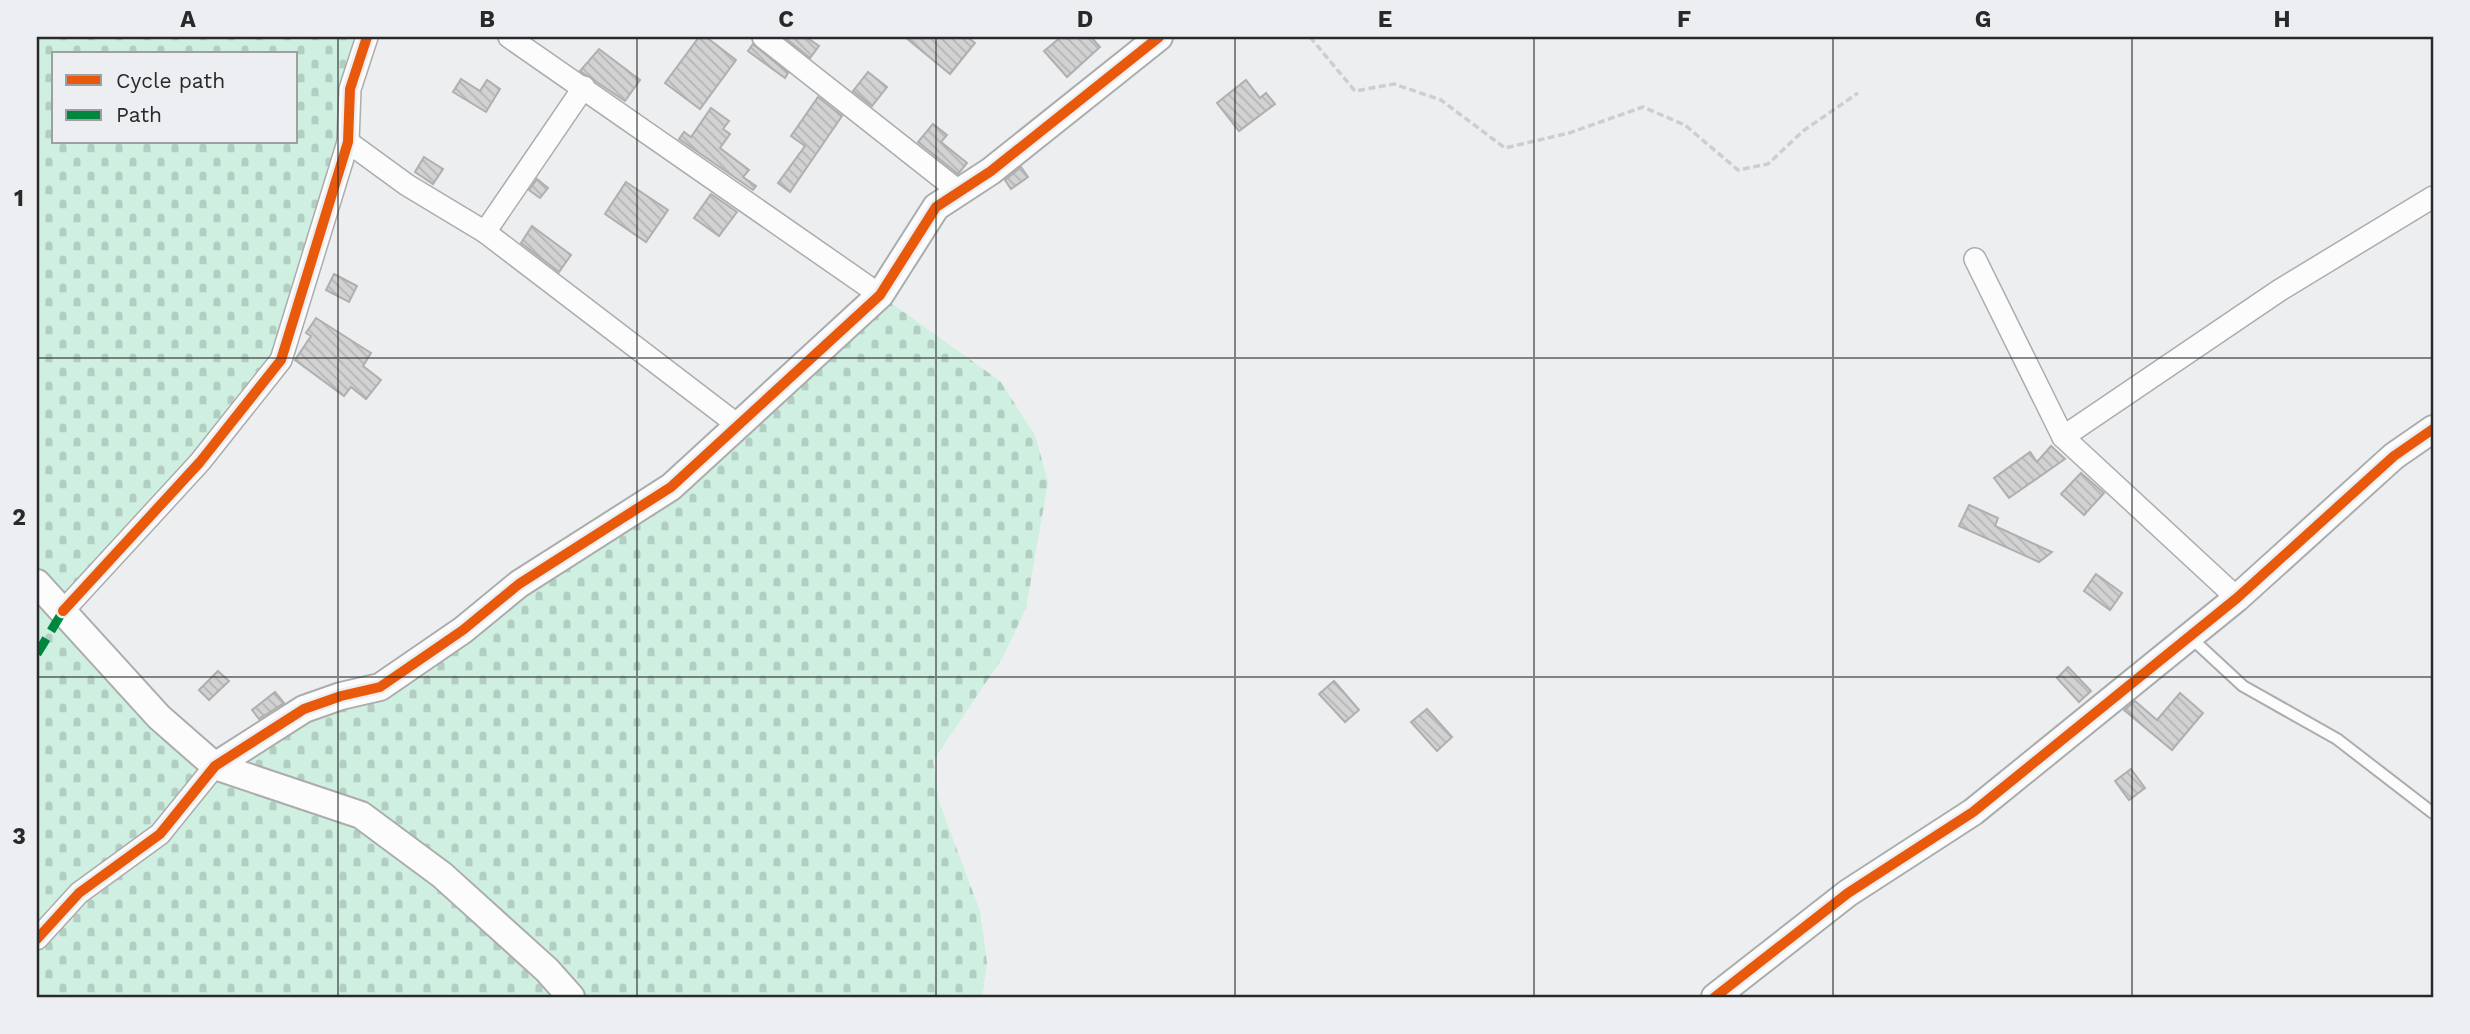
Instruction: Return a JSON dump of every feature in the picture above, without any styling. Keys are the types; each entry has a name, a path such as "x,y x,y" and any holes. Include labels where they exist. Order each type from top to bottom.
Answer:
{"street":[{"path":"63,611 200,462 281,360 348,142 350,89 367,37"},
{"path":"509,37 880,295"},
{"path":"763,37 961,194"},
{"path":"37,939 79,893 160,834 215,766 304,709 341,696 380,687 463,630 519,584 671,487 880,295 936,206 961,194 1159,37"},
{"path":"485,232 584,87"},
{"path":"348,142 407,185 485,232 739,426"},
{"path":"2063,437 2280,290 2433,197"},
{"path":"1975,258 2063,437 2237,598"},
{"path":"1714,997 1848,892 1973,812 2237,598 2393,456 2433,429"},
{"path":"37,583 159,716 215,766 361,815 442,875 547,970 571,997"}],"lane":[{"path":"2189,636 2243,686 2337,739 2433,813"}],"path":[{"path":"1310,37 1355,92 1394,84 1441,100 1505,148 1569,133 1643,107 1685,125 1738,170 1768,164 1803,131 1858,93"}],"green space":[{"path":"37,37 367,37 348,142 281,360 63,611 215,766 380,687 613,526 880,295 1000,381 1035,435 1048,482 1026,608 1003,657 933,761 939,802 980,911 987,963 982,997 37,997"}],"building":[{"path":"699,37 706,37 736,60 700,109 665,83"},
{"path":"784,37 806,37 819,46 810,58"},
{"path":"905,37 967,37 975,43 950,74"},
{"path":"1061,37 1091,37 1100,47 1067,77 1044,51"},
{"path":"753,44 788,73 785,78 748,51"},
{"path":"599,49 640,80 625,101 580,71"},
{"path":"868,72 887,87 872,106 853,91"},
{"path":"461,79 480,91 487,80 500,89 486,112 453,92"},
{"path":"1246,80 1260,98 1266,93 1275,104 1239,131 1217,103"},
{"path":"818,97 842,116 790,192 778,183 805,146 791,136"},
{"path":"711,108 729,121 723,129 730,134 720,148 749,170 743,177 756,186 753,190 679,139 684,132 691,137"},
{"path":"933,124 947,135 941,142 967,163 958,174 918,142"},
{"path":"424,157 443,169 433,184 415,172"},
{"path":"1021,167 1028,177 1011,189 1005,180"},
{"path":"537,179 548,188 540,198 529,190"},
{"path":"626,182 668,210 646,242 605,214"},
{"path":"711,194 737,212 719,236 694,218"},
{"path":"532,226 571,255 559,272 521,243"},
{"path":"334,274 357,286 349,302 326,290"},
{"path":"316,318 371,353 363,366 381,380 366,399 351,387 344,396 295,360 311,336 306,333"},
{"path":"2051,446 2065,459 2009,498 1994,478 2030,452 2037,462"},
{"path":"2081,473 2104,493 2084,515 2061,494"},
{"path":"1969,505 1998,518 1995,526 2052,552 2039,562 1959,526"},
{"path":"2096,574 2122,593 2110,610 2084,591"},
{"path":"2068,667 2091,691 2079,702 2057,678"},
{"path":"218,671 229,681 209,700 199,690"},
{"path":"1334,681 1359,710 1345,722 1319,694"},
{"path":"275,692 284,703 259,719 252,710"},
{"path":"2180,693 2203,713 2172,750 2124,710 2135,701 2157,720"},
{"path":"1427,709 1452,737 1437,751 1411,722"},
{"path":"2131,769 2145,788 2129,800 2115,781"}],"marked path":[{"path":"37,654 63,611"}],"cycle path":[{"path":"63,611 200,462 281,360 348,142 350,89 367,37"},
{"path":"37,939 79,893 160,834 215,766 304,709 341,696 380,687 463,630 519,584 671,487 880,295 936,207 991,171 1159,37"},
{"path":"1715,997 1848,893 1973,812 2237,598 2394,456 2433,429"}]}
